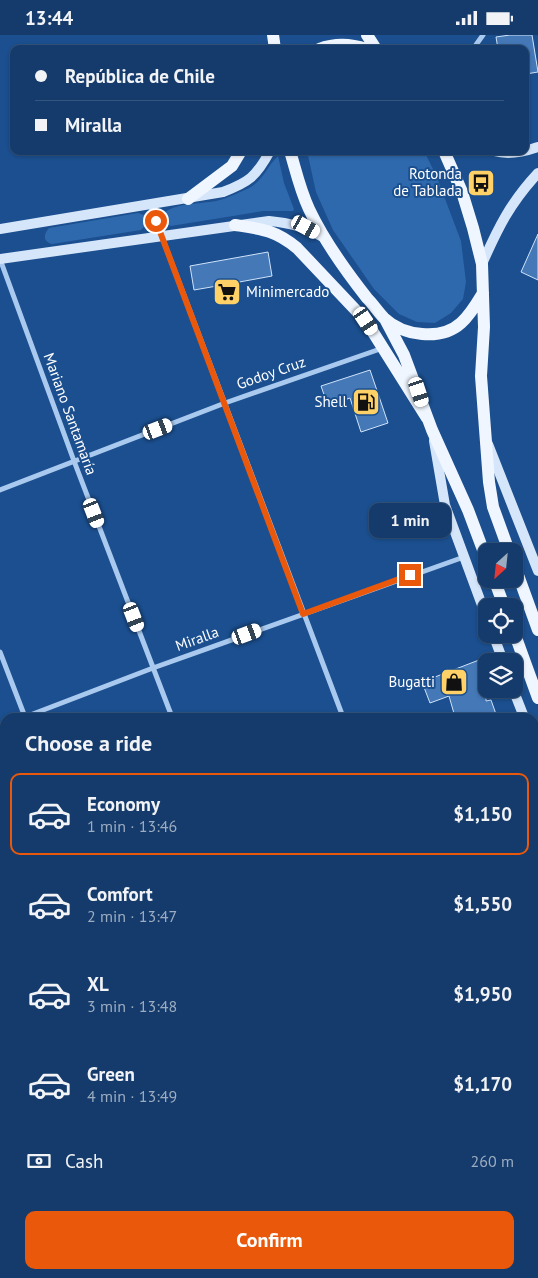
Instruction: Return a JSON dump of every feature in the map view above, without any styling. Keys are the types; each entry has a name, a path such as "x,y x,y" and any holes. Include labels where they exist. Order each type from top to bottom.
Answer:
{"main road":[{"path":"333,45 352,45"},
{"path":"188,199 232,166 239,155"},
{"path":"0,229 223,192 251,179 262,167 268,155"},
{"path":"291,155 301,191 323,237 385,319 404,355 430,424 480,543"},
{"path":"446,155 462,192 482,264 484,327 481,376 485,434 493,507 506,543"},
{"path":"482,264 499,226 511,205 538,173"},
{"path":"0,259 270,221 286,222 306,227 323,237"},
{"path":"235,225 274,233 292,243 359,313 384,347 430,424 446,505 479,598"},
{"path":"385,319 410,331 436,335 461,324 484,293"},
{"path":"485,434 538,571"},
{"path":"523,588 538,630"},
{"path":"518,643 538,698"},
{"path":"517,698 522,713"}],"street":[{"path":"150,205 341,713"},
{"name":"Mariano Santamaría","path":"0,259 74,461 171,713"},
{"name":"Godoy Cruz","path":"0,490 225,403 384,347"},
{"name":"Miralla","path":"36,713 464,556"},
{"path":"0,652 23,713"}],"shaded area":[{"path":"308,155 426,155 436,175 461,241 466,282 463,299 451,313 435,323 417,322 399,314 374,289 333,230 316,192"},
{"path":"278,156 293,211 263,211 171,226 163,222 163,214 173,208 216,201 249,188 262,177"},
{"path":"138,213 144,215 147,220 141,230 52,244 45,237 49,228"}],"building":[{"path":"532,35 538,72 529,74 529,45 497,45 496,37"},
{"path":"538,234 538,280 521,272"},
{"path":"268,252 272,276 234,283 237,297 220,301 217,286 194,290 190,266"},
{"name":"Shell","path":"370,370 388,423 361,432 350,398 328,406 321,386"},
{"path":"478,660 478,698 486,698 486,701 491,700 496,713 454,713 449,696 430,703 422,682"}],"place":[{"name":"Rotonda de Tablada","path":"481,183"},
{"name":"Minimercado","path":"227,292"},
{"name":"Shell","path":"366,402"},
{"name":"Bugatti","path":"454,682"}],"route":[{"path":"156,221 303,614 410,575"}]}
